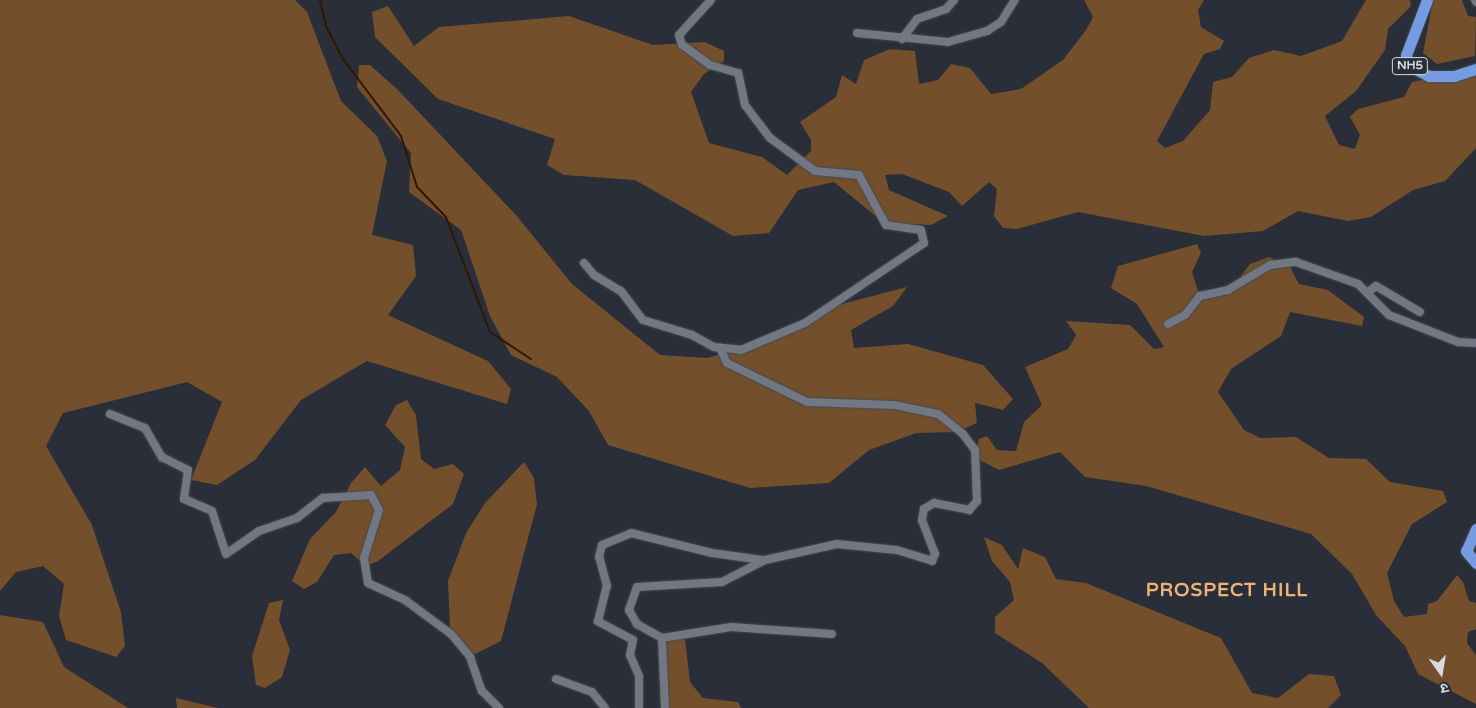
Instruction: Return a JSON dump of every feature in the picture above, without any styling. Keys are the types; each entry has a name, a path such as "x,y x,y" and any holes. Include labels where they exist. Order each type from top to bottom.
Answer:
{"highway":[{"name":"NH5","path":"1427,0 1406,55 1408,65 1429,76 1454,76 1476,69"},
{"path":"1476,529 1466,551 1476,563"}],"street":[{"path":"584,263 594,275 621,291 643,320 720,348 748,348 794,329 860,287 886,264 915,251 924,238 917,228 886,225 859,175 815,171 770,138 745,105 738,73 710,65 682,45 679,35 710,0"},
{"path":"902,39 917,19 946,9 954,0"},
{"path":"858,33 938,43 978,35 1001,22 1015,0"},
{"path":"1168,324 1185,315 1200,296 1228,290 1257,270 1281,262 1304,264 1358,284 1389,315 1458,342 1476,343"},
{"path":"1367,293 1376,286 1420,312"},
{"path":"720,348 727,362 807,402 894,405 938,414 964,434 978,460 974,508 934,503 922,512 935,554 932,561 903,551 847,544 766,560 722,582 637,587 629,604 631,617 662,638 731,627 832,634"},
{"path":"110,414 145,428 162,457 188,470 184,499 211,509 222,550 228,555 260,531 297,518 323,498 371,495 379,510 364,558 370,586 405,600 451,634 470,657 482,691 499,708"},
{"path":"639,708 639,676 630,654 633,640 598,621 607,586 599,557 602,545 631,533 712,553 766,560"},
{"path":"662,638 665,708"},
{"path":"556,679 592,692 605,708"}],"shaded area":[{"path":"0,0 295,0 307,12 341,101 377,136 387,161 372,235 413,245 416,276 388,315 488,361 511,389 507,404 367,361 301,400 255,460 217,485 191,480 222,402 187,382 63,413 46,446 92,525 121,612 125,646 116,657 66,640 59,616 64,584 43,566 16,572 0,591"},
{"path":"1084,0 1204,0 1198,10 1201,27 1224,41 1220,49 1204,54 1157,141 1165,148 1183,141 1210,110 1213,82 1232,77 1249,58 1274,50 1301,56 1342,41 1366,0 1410,0 1411,6 1388,29 1385,50 1356,91 1325,116 1339,145 1355,149 1360,135 1350,117 1358,109 1404,97 1412,82 1476,69 1476,148 1445,181 1413,190 1371,217 1348,221 1298,211 1263,231 1204,236 1078,212 1017,229 1003,228 994,216 997,189 989,182 962,206 949,192 902,174 885,175 889,190 948,216 931,225 884,223 834,182 798,190 769,233 733,236 635,180 564,175 547,165 555,139 438,99 375,37 372,12 388,6 414,46 439,27 569,16 653,45 705,42 724,51 724,61 704,74 691,92 709,143 762,157 787,175 811,151 811,140 800,122 836,97 842,75 856,84 864,60 890,49 915,51 919,84 938,80 951,64 970,68 991,94 1021,89 1063,60 1086,30 1093,17"},
{"path":"1433,0 1462,0 1468,16 1476,17 1475,56 1437,64 1423,53"},
{"path":"359,65 370,65 398,90 516,215 572,284 660,355 707,358 758,344 830,307 907,287 893,306 851,330 854,348 908,344 983,365 1013,399 1003,410 975,403 977,423 957,432 916,433 869,450 829,483 750,488 608,445 589,411 557,377 511,355 490,316 461,230 409,192 411,153 357,87"},
{"path":"1197,244 1201,253 1192,272 1198,291 1226,296 1250,264 1269,257 1289,265 1299,284 1328,290 1364,317 1362,326 1290,312 1281,336 1231,369 1218,392 1244,430 1260,438 1296,437 1329,458 1366,459 1390,482 1443,491 1447,502 1412,524 1387,573 1394,601 1404,617 1427,614 1428,604 1437,601 1457,575 1463,582 1469,601 1476,603 1476,629 1468,632 1467,643 1476,655 1476,704 1418,674 1405,646 1376,615 1352,574 1311,534 1146,486 1085,477 1060,452 999,470 974,457 979,439 987,436 997,450 1016,451 1024,422 1042,405 1025,367 1068,349 1076,335 1066,321 1130,325 1154,349 1164,347 1137,304 1111,288 1118,266"},
{"path":"407,400 416,415 421,459 434,469 453,464 464,474 453,504 378,561 366,566 351,553 334,555 317,582 304,589 292,581 310,539 336,512 351,483 365,467 381,486 400,470 405,447 385,425 396,405"},
{"path":"524,462 534,478 537,504 501,641 475,654 464,649 450,627 448,581 466,533 485,503"},
{"path":"984,537 1002,545 1018,569 1023,548 1045,557 1056,579 1086,583 1221,638 1252,693 1278,698 1309,674 1334,676 1341,695 1328,708 1089,708 1042,663 995,633 995,617 1014,600 1010,582 992,561"},
{"path":"283,600 279,620 290,650 282,677 265,688 256,685 252,656 269,603"},
{"path":"0,615 43,622 64,667 128,708 0,708"},
{"path":"676,635 685,639 690,682 703,698 738,702 741,708 661,708 663,647"},
{"path":"176,698 218,708 177,708"}],"waterway":[{"path":"320,0 326,26 343,59 401,136 417,187 446,217 490,332 531,359"}],"district":[{"name":"PROSPECT HILL","path":"1227,591"}]}
